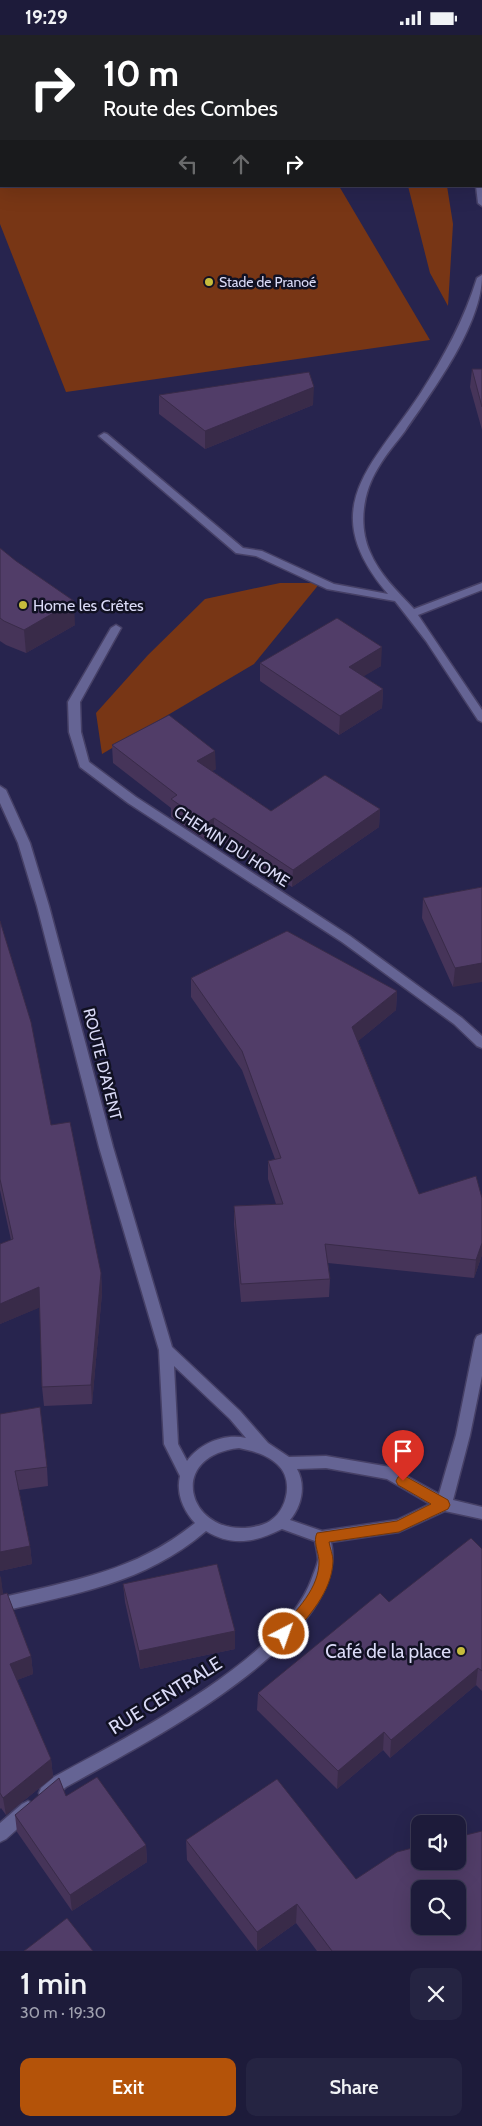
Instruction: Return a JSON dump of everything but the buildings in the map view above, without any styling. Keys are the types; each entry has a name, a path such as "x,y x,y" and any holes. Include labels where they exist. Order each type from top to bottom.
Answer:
{"street":[{"path":"480,187 482,203"},
{"path":"482,278 466,326 440,371 367,479 359,504 357,524 365,551 396,598 412,614 482,718"},
{"path":"104,436 240,551 258,553 331,587 396,598"},
{"path":"412,614 482,586"},
{"name":"CHEMIN DU HOME","path":"116,628 74,702 75,732 84,764 132,801 346,939 458,1021 482,1043"},
{"name":"ROUTE D'AYENT","path":"0,790 24,843 43,906 106,1147 166,1350 172,1445 187,1475 185,1485 188,1505 204,1524 219,1531 234,1535 247,1535 268,1529 288,1513 294,1502 295,1482 287,1463"},
{"path":"279,1522 322,1537 399,1526 444,1505 463,1435 482,1339"},
{"path":"166,1350 235,1415 262,1445"},
{"path":"187,1475 202,1455 213,1447 239,1441 262,1445 271,1449 287,1463 326,1462 390,1473 444,1505 482,1513"},
{"path":"0,1605 103,1579 133,1568 161,1556 184,1541 204,1524"},
{"name":"RUE CENTRALE","path":"0,1833 60,1782 211,1694 273,1647 307,1608 315,1595 323,1577 326,1561 322,1537"}],"shaded area":[{"name":"Stade de Pranoé","path":"0,187 340,187 430,340 66,392 0,224"},
{"path":"408,187 447,187 453,224 448,306 430,273"},
{"path":"280,583 320,583 254,664 102,754 96,713 148,655 205,599"}],"place":[{"name":"Stade de Pranoé","path":"209,282"},
{"name":"Home les Crêtes","path":"23,605"},
{"name":"Café de la place","path":"461,1651"}],"route":[{"path":"284,1634 307,1608 323,1577 326,1561 322,1537 399,1526 444,1505 403,1481"}]}
